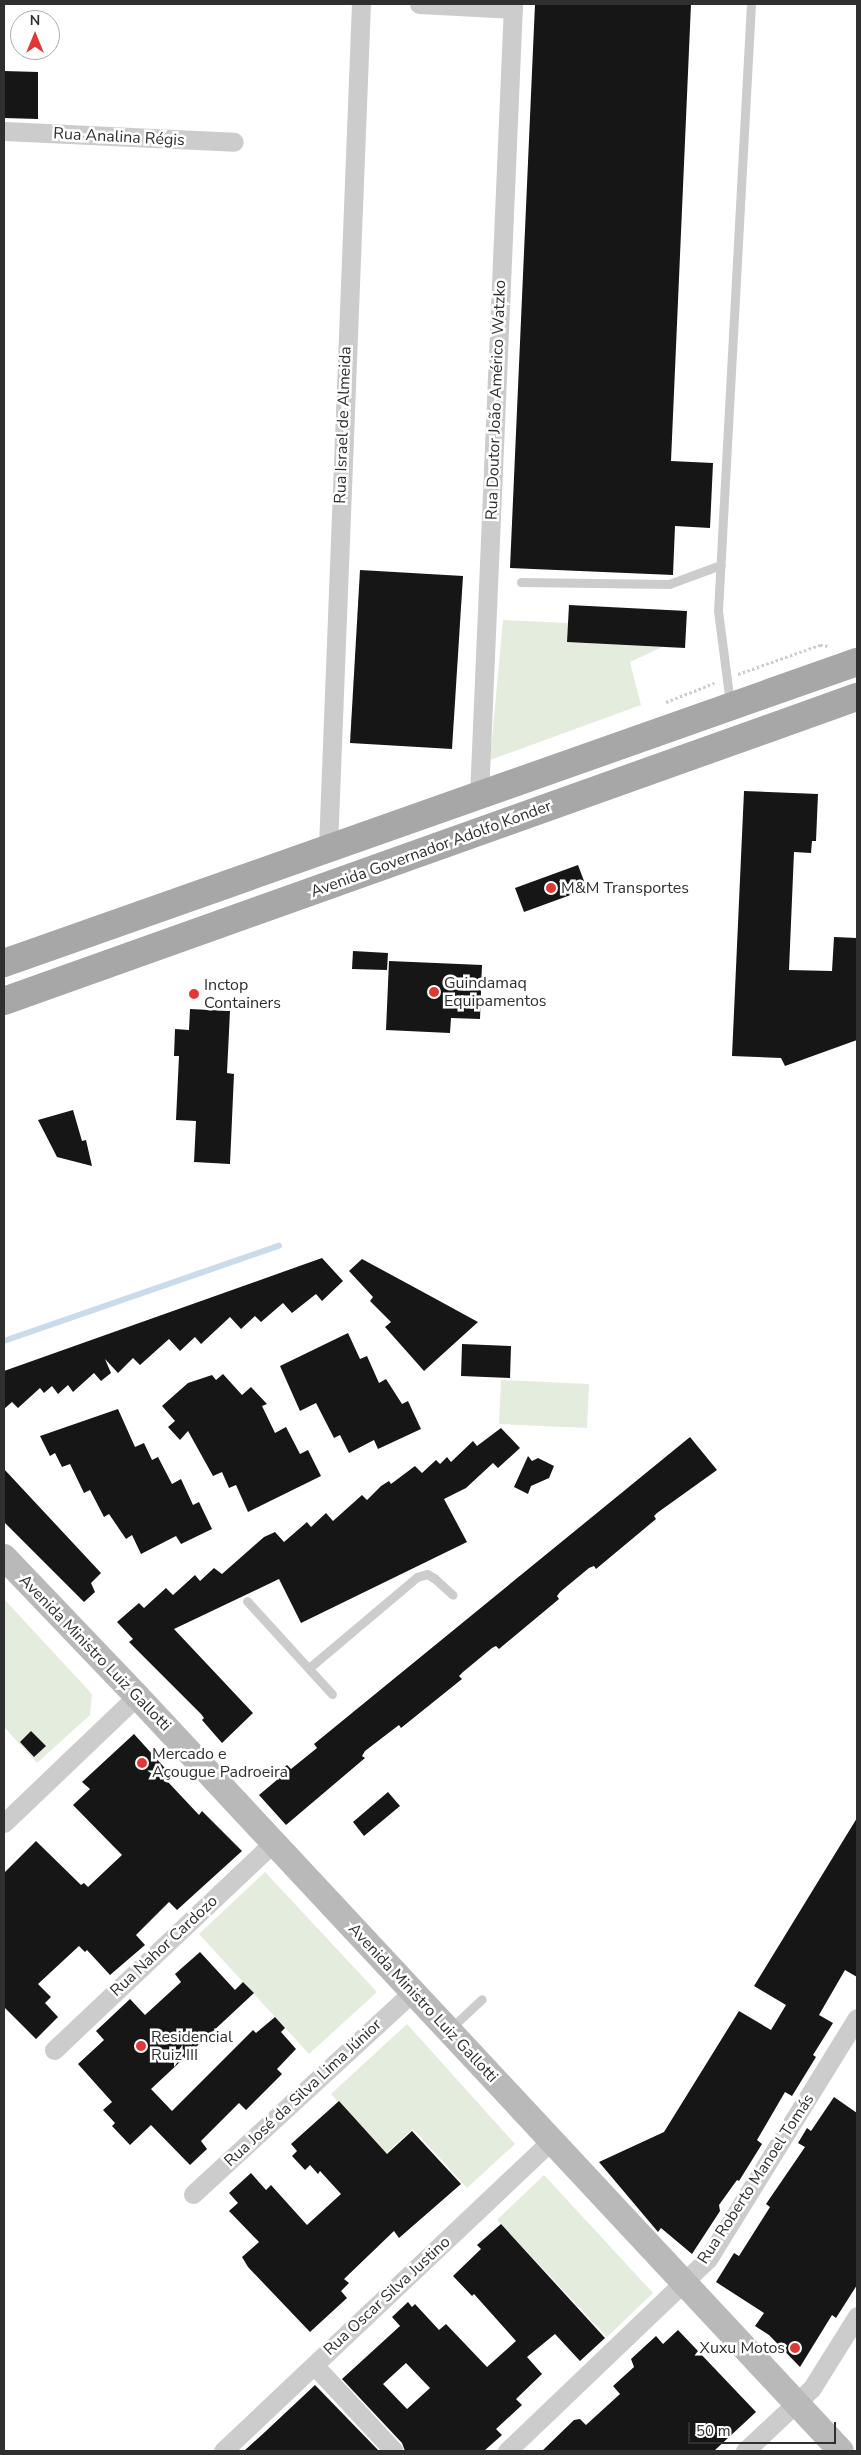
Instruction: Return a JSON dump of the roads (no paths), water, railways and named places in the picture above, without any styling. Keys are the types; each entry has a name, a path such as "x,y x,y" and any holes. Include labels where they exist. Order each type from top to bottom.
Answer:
{"main road":[{"name":"Avenida Governador Adolfo Konder","path":"4,963 328,847 479,796 857,662"},
{"name":"Avenida Governador Adolfo Konder","path":"4,1001 857,697"}],"street":[{"name":"Rua Israel de Almeida","path":"328,847 361,4"},
{"path":"419,4 513,6"},
{"name":"Rua Doutor João Américo Watzko","path":"479,796 513,6"},
{"name":"Rua Analina Régis","path":"4,131 234,142"},
{"name":"Avenida Ministro Luiz Gallotti","path":"4,1557 137,1696 841,2451"},
{"path":"4,1823 137,1696"},
{"name":"Rua Nahor Cardozo","path":"54,2050 273,1843"},
{"name":"Rua José da Silva Lima Júnior","path":"193,2194 413,1992"},
{"name":"Rua Roberto Manoel Tomás","path":"507,2451 684,2284 708,2259 857,2018"},
{"name":"Rua Oscar Silva Justino","path":"228,2449 551,2141"},
{"path":"745,2451 812,2388 857,2316"},
{"path":"314,2365 394,2451"}],"lane":[{"path":"730,708 718,611 751,4"},
{"path":"521,582 669,584 721,565"},
{"path":"309,1668 418,1577 426,1574 453,1595"},
{"path":"247,1601 332,1694"},
{"path":"448,2030 482,1999"}],"waterway":[{"path":"4,1341 279,1246"}],"place":[{"name":"M&M Transportes","path":"551,888"},
{"name":"Guindamaq Equipamentos","path":"434,992"},
{"name":"Inctop Containers","path":"194,994"},
{"name":"Mercado e Açougue Padroeira","path":"142,1763"},
{"name":"Residencial Ruiz III","path":"141,2046"},
{"name":"Xuxu Motos","path":"795,2348"}]}
